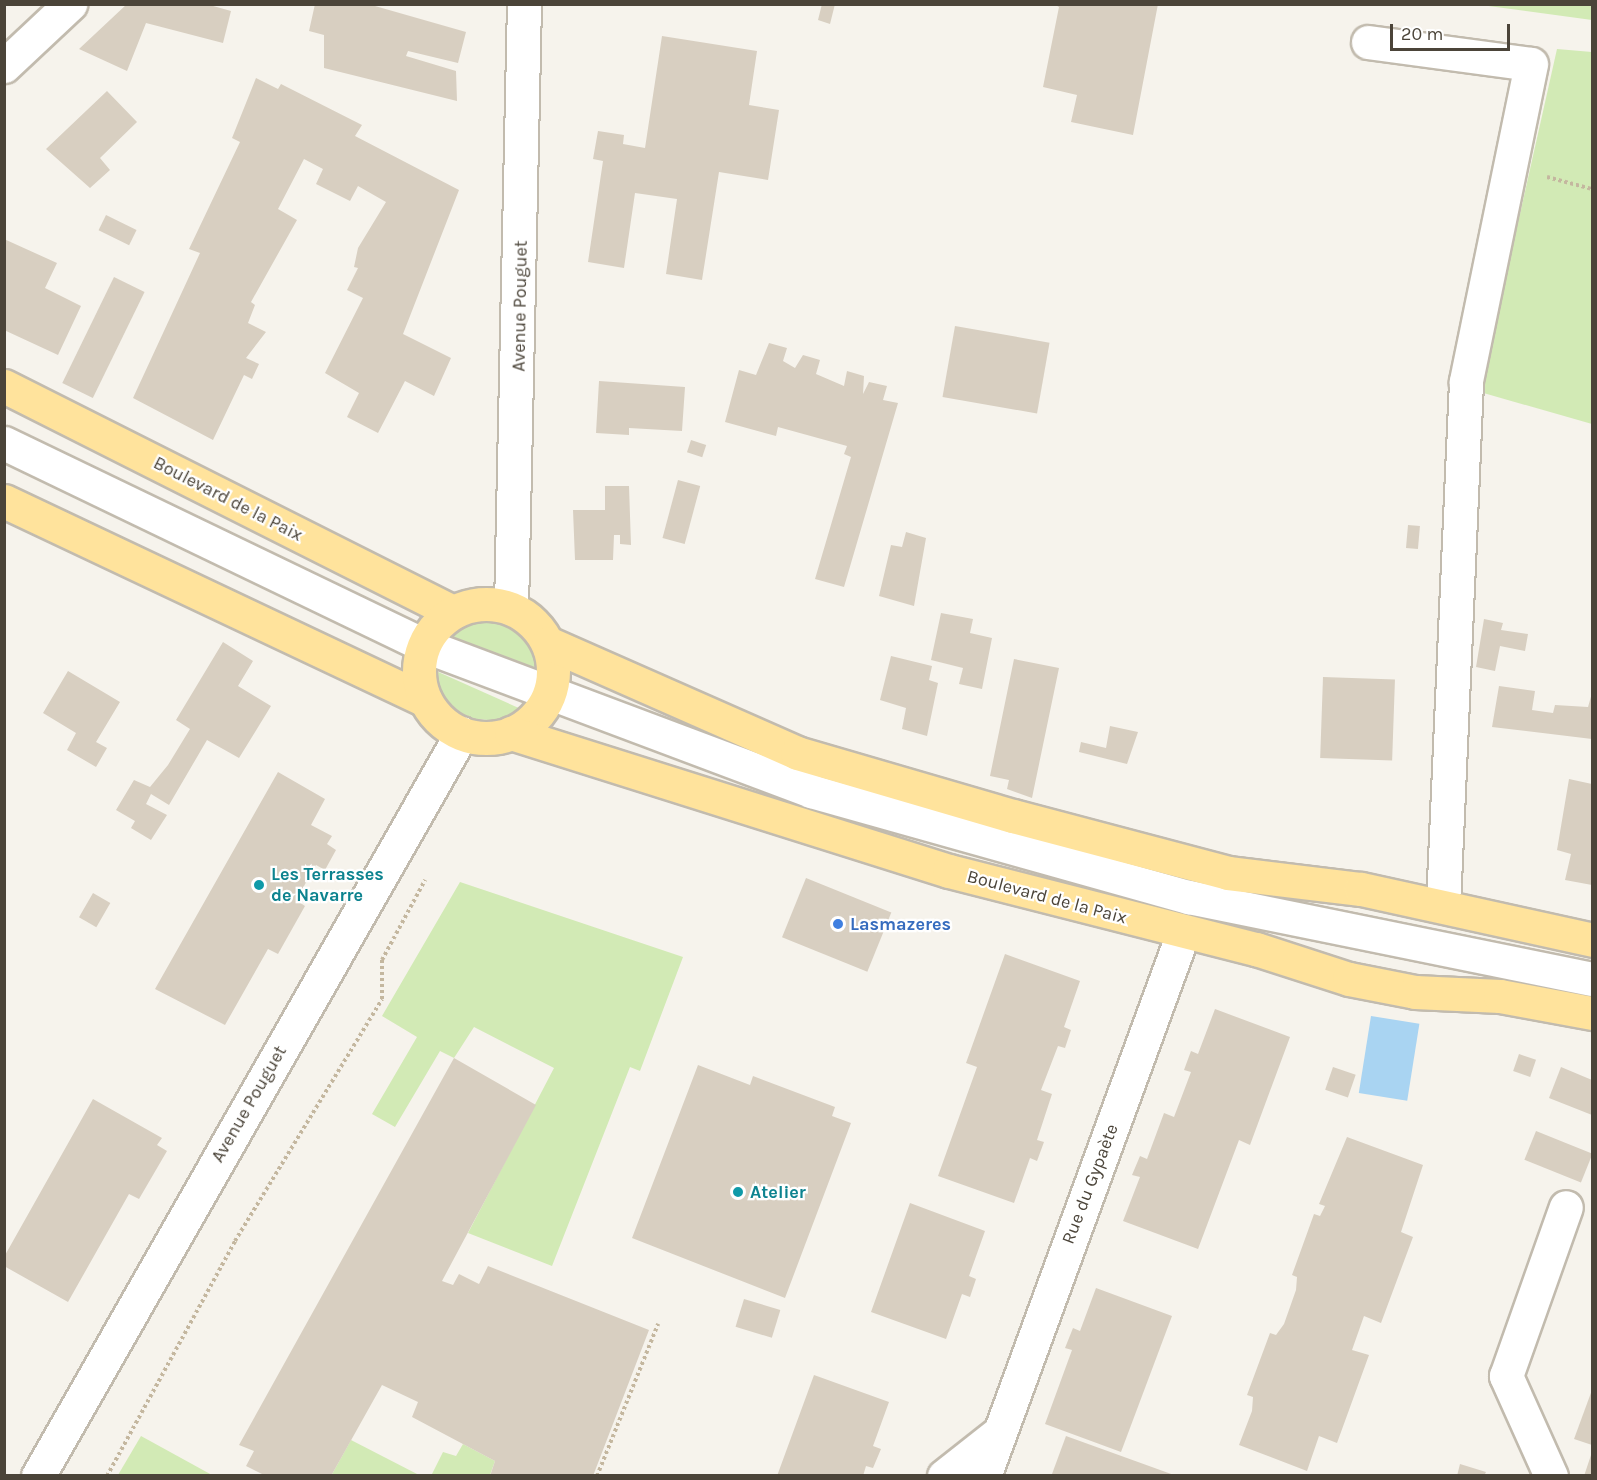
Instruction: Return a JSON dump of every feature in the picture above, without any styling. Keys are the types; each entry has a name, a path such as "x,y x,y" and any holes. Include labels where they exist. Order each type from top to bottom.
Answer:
{"main road":[{"name":"Boulevard de la Paix","path":"4,386 453,612"},
{"path":"4,501 426,700 447,725 478,738 511,733 528,724 549,696 554,668 548,643 533,622 511,608 482,603 453,612 423,645 419,673 426,700"},
{"path":"548,643 797,753 1013,816 1228,873 1443,905 1593,940"},
{"name":"Boulevard de la Paix","path":"511,733 949,871 1360,981 1416,992 1500,996 1593,1014"}],"street":[{"path":"4,66 70,4"},
{"name":"Avenue Pouguet","path":"511,608 524,4"},
{"path":"1368,42 1531,64 1466,382 1443,905"},
{"path":"4,443 423,645 549,696 811,791 999,847 1189,897 1593,979"},
{"name":"Avenue Pouguet","path":"38,1476 462,733"},
{"name":"Rue du Gypaète","path":"984,1476 996,1435 1184,933"},
{"path":"1551,1476 1506,1376 1566,1207"},
{"path":"944,1476 996,1435"}],"path":[{"path":"1510,167 1593,189"},
{"path":"107,1476 235,1241 382,999 382,960 426,876"},
{"path":"597,1476 658,1324"}],"green space":[{"path":"1481,5 1592,5 1592,20"},
{"path":"1557,49 1592,52 1592,424 1480,392"},
{"path":"481,618 498,619 526,636 538,672 448,636"},
{"path":"436,671 521,709 500,721 466,718 441,695"},
{"path":"460,882 683,957 640,1071 630,1067 552,1266 468,1233 554,1068 474,1027 454,1058 440,1051 395,1127 372,1114 417,1037 382,1016"},
{"path":"141,1436 212,1475 118,1475"},
{"path":"351,1440 419,1475 331,1476"},
{"path":"463,1444 495,1461 490,1475 431,1476 443,1452 456,1456"}],"water":[{"path":"1371,1016 1419,1024 1407,1101 1359,1093"}],"building":[{"path":"127,4 206,4 231,11 223,43 146,23 127,71 79,49"},
{"path":"315,4 368,4 466,32 458,63 408,51 406,56 456,71 457,101 324,68 324,35 309,31"},
{"path":"822,4 835,4 830,24 818,20"},
{"path":"1054,4 1158,4 1133,135 1071,122 1077,95 1043,87 1059,7"},
{"path":"662,36 757,51 749,105 779,110 768,180 719,172 702,280 666,274 677,199 635,193 624,268 588,262 603,161 593,159 598,131 624,135 623,144 645,148"},
{"path":"256,78 278,89 281,84 362,125 355,136 459,190 403,334 451,358 434,396 405,381 378,433 347,417 359,393 325,373 363,298 347,290 358,268 354,267 358,248 386,202 358,186 350,201 316,184 323,169 304,159 278,209 297,220 251,302 255,305 248,323 266,332 246,358 259,364 252,379 244,375 213,440 133,398 200,253 189,249 240,142 232,138"},
{"path":"107,91 137,122 100,158 110,170 90,188 46,149"},
{"path":"106,215 137,230 129,245 99,230"},
{"path":"4,239 57,263 45,288 81,306 58,355 4,330"},
{"path":"114,277 145,292 93,398 62,383"},
{"path":"955,326 1050,343 1037,414 942,397"},
{"path":"769,343 787,348 783,361 795,368 803,355 820,360 816,374 844,386 847,371 864,376 863,394 869,382 887,386 883,400 898,403 844,587 815,579 851,457 844,454 847,446 778,427 776,436 725,422 739,370 756,375"},
{"path":"599,381 685,387 682,431 629,428 629,435 596,433"},
{"path":"691,440 706,445 702,457 687,452"},
{"path":"678,480 700,486 685,544 662,538"},
{"path":"605,486 629,486 631,545 620,544 620,535 614,535 613,560 575,560 573,510 605,510"},
{"path":"1408,525 1420,526 1418,549 1406,548"},
{"path":"906,532 926,538 914,606 879,596 891,545 902,547"},
{"path":"941,613 973,619 970,633 992,638 982,689 959,684 963,668 931,660"},
{"path":"1484,619 1503,623 1501,630 1528,634 1525,651 1500,646 1495,671 1476,667"},
{"path":"223,642 253,661 238,686 271,706 239,758 207,740 169,805 151,794 146,804 167,815 151,840 131,828 135,821 116,810 134,780 150,787 168,765 190,729 176,720"},
{"path":"891,656 932,666 929,680 938,683 927,736 902,729 906,708 880,700"},
{"path":"1014,659 1059,668 1032,798 1007,789 1009,780 990,776"},
{"path":"68,671 120,702 96,742 107,748 96,767 67,750 76,733 43,713"},
{"path":"1323,677 1395,680 1392,760 1320,758"},
{"path":"1499,686 1535,691 1532,710 1553,713 1555,705 1588,707 1592,693 1592,739 1492,727"},
{"path":"1110,726 1138,732 1127,764 1079,752 1081,742 1106,748"},
{"name":"Les Terrasses de Navarre","path":"278,772 325,799 311,825 332,836 327,844 336,850 325,870 316,865 296,900 305,906 278,954 268,949 225,1025 155,989"},
{"path":"1569,779 1592,784 1592,885 1565,880 1571,854 1557,850"},
{"path":"806,878 891,912 867,972 782,937"},
{"path":"93,893 110,903 96,927 79,917"},
{"path":"1005,954 1080,981 1064,1027 1071,1030 1065,1048 1058,1046 1041,1090 1052,1094 1037,1140 1044,1142 1037,1161 1030,1158 1014,1203 938,1176 977,1067 966,1063"},
{"path":"1215,1009 1290,1037 1250,1145 1239,1140 1198,1249 1123,1221 1140,1177 1132,1175 1140,1156 1147,1159 1164,1113 1174,1117 1191,1072 1184,1070 1191,1051 1198,1054"},
{"path":"1519,1054 1536,1060 1530,1077 1513,1071"},
{"path":"454,1058 536,1105 442,1281 453,1285 459,1274 479,1284 488,1266 649,1330 593,1476 490,1476 495,1461 412,1417 418,1402 382,1385 331,1476 266,1476 246,1466 254,1451 239,1445"},
{"name":"Atelier","path":"698,1065 750,1085 753,1076 835,1107 832,1116 851,1123 785,1298 632,1238"},
{"path":"1333,1067 1356,1075 1348,1098 1325,1090"},
{"path":"1561,1067 1592,1080 1592,1115 1549,1098"},
{"path":"93,1099 162,1138 157,1145 167,1151 139,1199 129,1194 68,1302 4,1266 4,1257"},
{"path":"1536,1131 1592,1154 1581,1183 1524,1160"},
{"path":"1347,1137 1423,1165 1401,1232 1413,1237 1381,1323 1364,1316 1352,1350 1369,1355 1337,1443 1319,1436 1307,1471 1239,1445 1252,1411 1253,1397 1247,1395 1270,1333 1276,1335 1284,1324 1296,1290 1297,1277 1292,1275 1314,1214 1320,1216 1325,1206 1319,1204"},
{"path":"910,1203 985,1231 969,1276 976,1279 970,1297 962,1294 946,1339 871,1312"},
{"path":"1096,1288 1172,1316 1121,1452 1045,1424 1072,1350 1065,1348 1073,1328 1080,1331"},
{"path":"744,1299 780,1310 772,1338 736,1327"},
{"path":"814,1375 889,1402 873,1446 881,1449 873,1468 866,1466 863,1476 777,1476"},
{"path":"1592,1390 1592,1445 1574,1439"},
{"path":"1066,1436 1174,1475 1174,1476 1052,1474"},
{"path":"1592,1452 1592,1476 1584,1476"},
{"path":"1460,1464 1486,1472 1484,1476 1457,1476"}],"place":[{"name":"Les Terrasses de Navarre","path":"259,885"},
{"name":"Lasmazeres","path":"838,924"},
{"name":"Atelier","path":"738,1192"}]}
